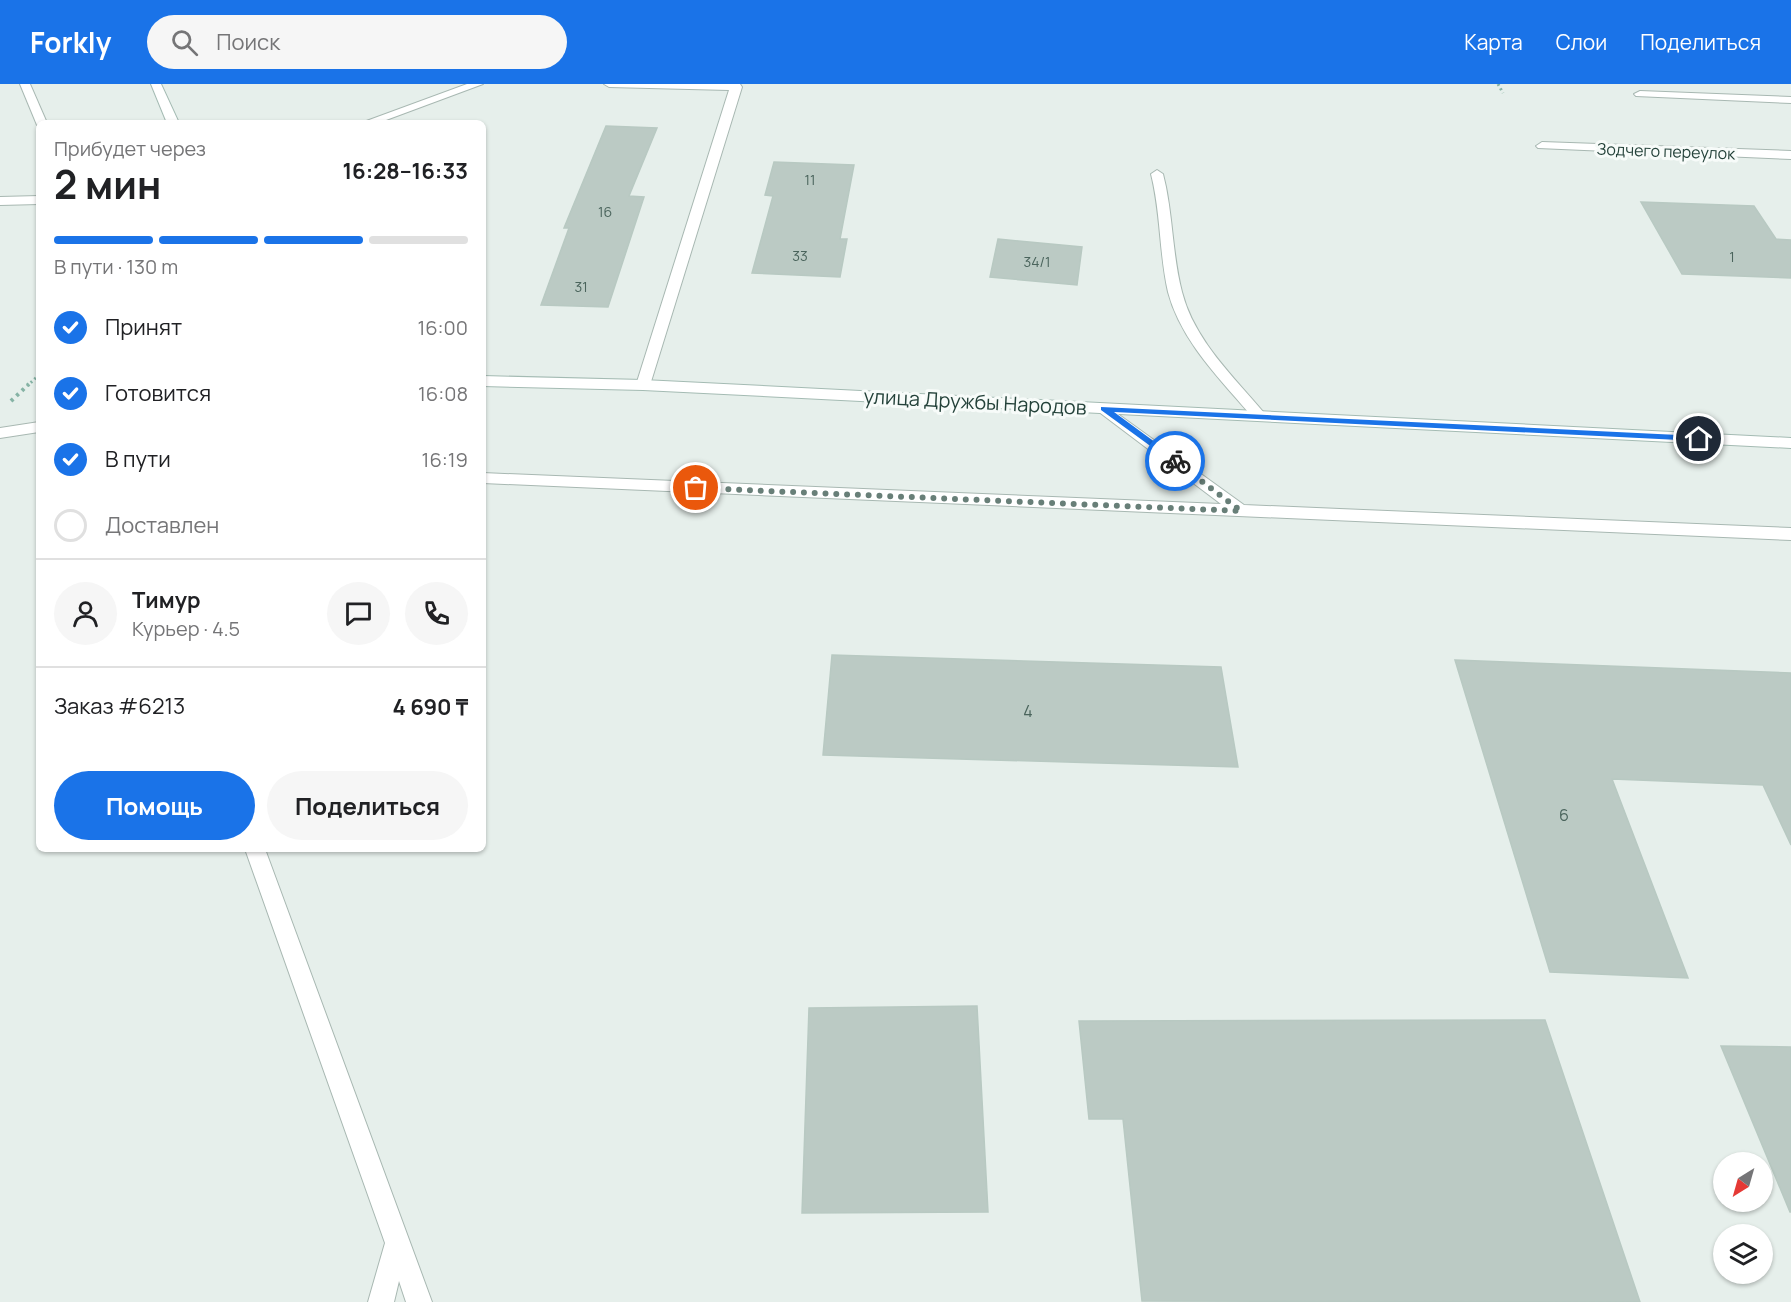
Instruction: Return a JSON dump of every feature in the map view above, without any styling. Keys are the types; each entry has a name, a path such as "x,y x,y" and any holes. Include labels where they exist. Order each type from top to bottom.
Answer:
{"street":[{"path":"25,84 40,120"},
{"path":"156,84 172,120"},
{"path":"376,120 478,84"},
{"path":"609,84 736,85 643,386"},
{"path":"1640,94 1791,100"},
{"name":"Зодчего переулок","path":"1542,146 1791,155"},
{"path":"1157,174 1164,198 1171,275 1185,322 1260,417"},
{"path":"0,201 36,200"},
{"name":"улица Дружбы Народов","path":"486,381 643,386 1791,443"},
{"path":"1104,408 1241,511"},
{"path":"0,433 36,427"},
{"path":"486,478 1791,534"},
{"path":"256,852 419,1302"},
{"path":"381,1302 398,1240"}],"path":[{"path":"1498,84 1503,93"},
{"path":"8,404 36,378"}],"building":[{"path":"606,126 657,128 629,196 644,197 608,307 541,305 569,228 564,228"},
{"path":"774,162 854,165 840,239 847,239 840,277 752,273 773,196 765,195"},
{"path":"1641,202 1754,206 1776,239 1791,240 1791,278 1682,274"},
{"path":"998,239 1082,247 1077,285 990,277"},
{"path":"832,655 1221,667 1238,767 823,755"},
{"path":"1455,660 1791,673 1791,845 1763,785 1612,779 1688,978 1550,972"},
{"path":"977,1006 988,1212 802,1213 809,1008"},
{"path":"1545,1020 1640,1302 1142,1301 1123,1119 1089,1119 1079,1021"},
{"path":"1721,1046 1791,1047 1791,1212 1773,1171 1773,1152 1765,1152"}],"way so far":[{"path":"696,488 1241,511 1175,461"}],"route":[{"path":"1175,461 1104,408 1699,439"}]}
